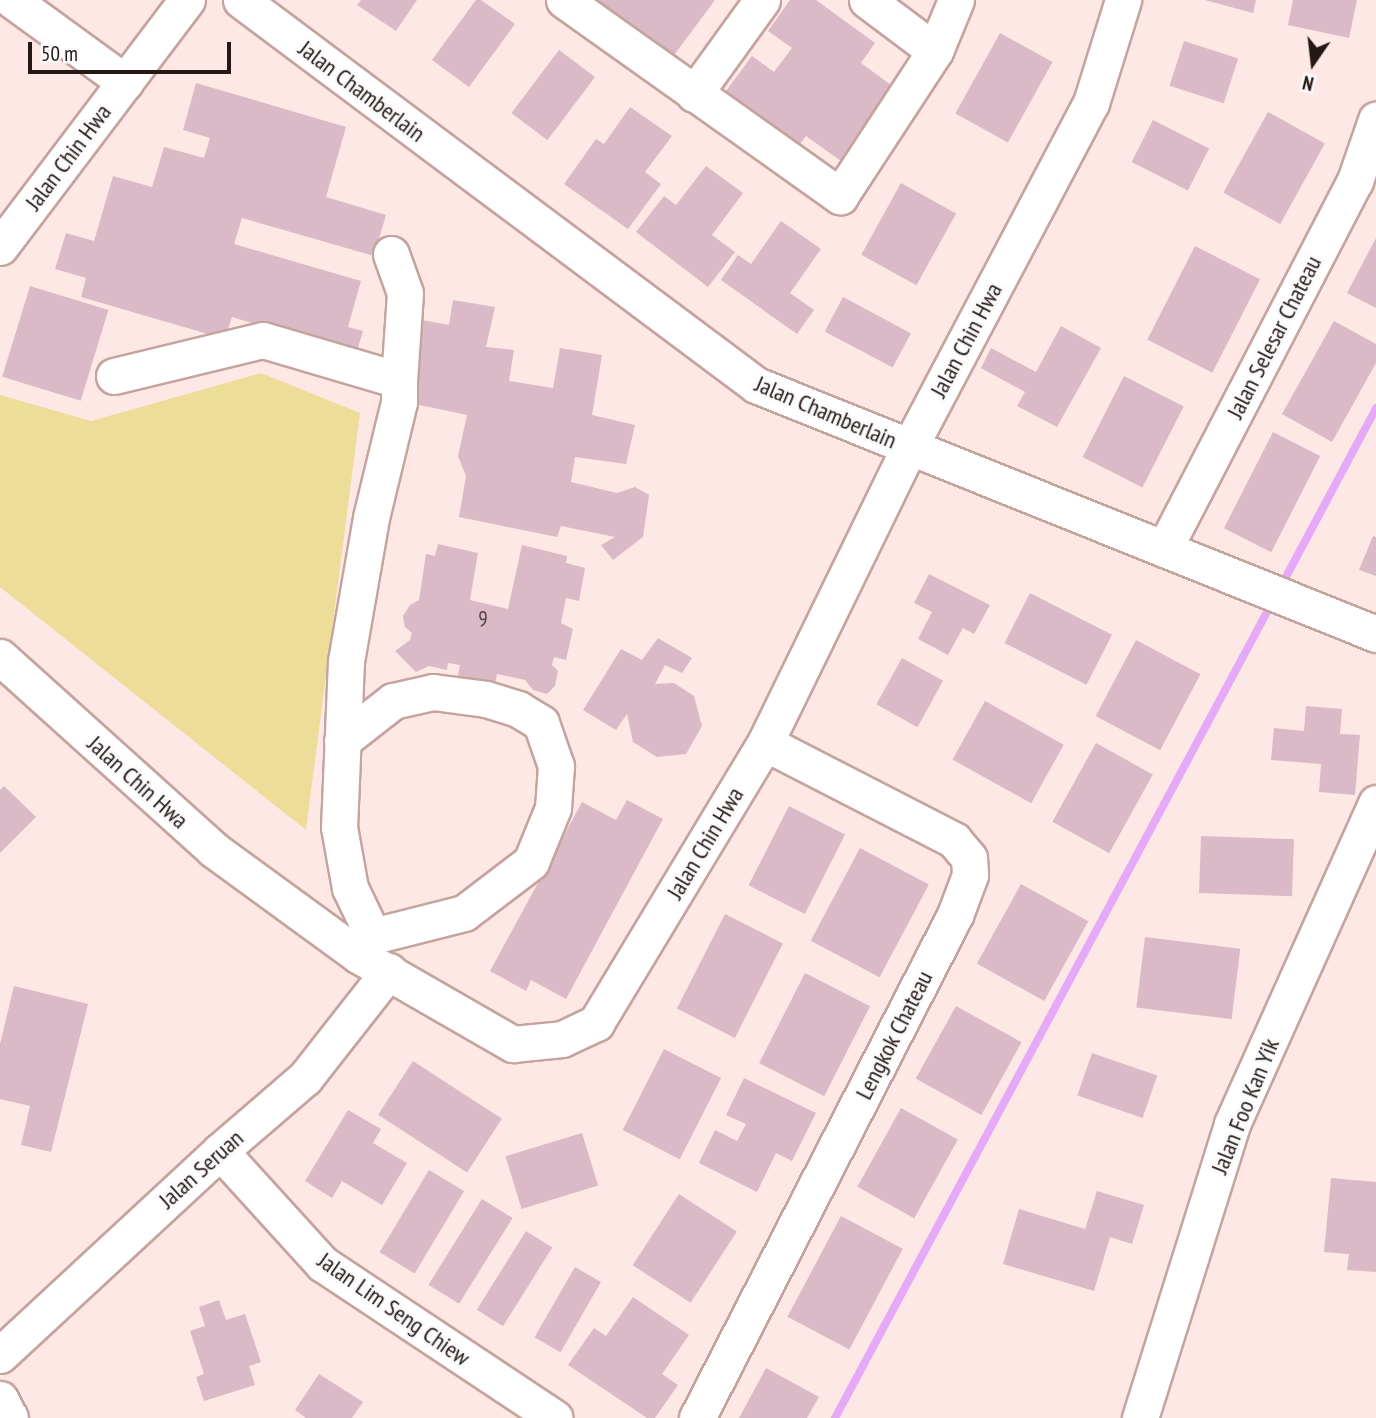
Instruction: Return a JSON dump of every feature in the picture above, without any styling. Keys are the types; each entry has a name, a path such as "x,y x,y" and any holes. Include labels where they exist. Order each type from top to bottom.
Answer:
{"street":[{"path":"12,0 125,82"},
{"name":"Jalan Chin Hwa","path":"0,247 187,0"},
{"name":"Jalan Chamberlain","path":"241,0 756,385 1376,634"},
{"path":"564,0 840,196 936,51 956,0"},
{"path":"694,94 762,0"},
{"path":"867,0 936,51"},
{"name":"Jalan Chin Hwa","path":"0,657 214,850 366,946 389,971 412,988 513,1044 562,1039 596,1023 765,743 909,448 1091,103 1123,0"},
{"name":"Jalan Selesar Chateau","path":"1164,550 1354,181 1376,120"},
{"path":"342,741 393,701 433,692 486,699 518,709 541,723 556,766 553,808 531,862 464,914 366,946 350,888 339,827 342,741 346,661 371,518 398,402 405,293 391,254"},
{"path":"114,376 263,340 399,380"},
{"name":"Lengkok Chateau","path":"697,1418 955,915 970,875 969,858 954,840 765,743"},
{"name":"Jalan Foo Kan Yik","path":"1140,1418 1232,1124 1376,803"},
{"name":"Jalan Seruan","path":"0,1355 220,1151 305,1078 389,971"},
{"name":"Jalan Lim Seng Chiew","path":"220,1151 323,1264 555,1418"},
{"path":"0,1399 10,1418"}],"shaded area":[{"path":"261,373 360,413 306,830 0,587 0,395 91,421"}],"building":[{"path":"361,0 417,0 396,31 357,5"},
{"path":"476,0 481,0 515,24 469,87 432,60"},
{"path":"576,0 715,0 666,66"},
{"path":"790,0 816,0 875,43 861,63 902,93 848,166 806,136 794,152 720,99 752,56 774,72 792,48 768,31"},
{"path":"1205,0 1256,0 1253,13"},
{"path":"1293,0 1357,0 1349,38 1288,25"},
{"path":"1000,33 1052,62 1008,143 955,113"},
{"path":"1184,41 1238,59 1224,103 1169,86"},
{"path":"559,50 595,77 547,140 511,113"},
{"path":"196,83 346,127 326,197 386,215 374,256 242,218 234,244 361,281 348,327 363,331 356,354 232,317 225,339 81,297 86,278 55,269 66,233 94,241 113,176 152,187 164,147 204,158 210,138 183,130"},
{"path":"630,107 672,136 645,172 661,184 628,229 564,184 596,139 604,144"},
{"path":"1268,112 1325,144 1280,224 1223,192"},
{"path":"1153,120 1209,149 1188,190 1132,162"},
{"path":"706,166 743,193 712,235 735,252 708,287 636,232 664,196 676,205"},
{"path":"901,183 956,214 916,285 861,255"},
{"path":"781,221 821,249 790,293 814,310 797,334 721,280 738,255 751,264"},
{"path":"1376,238 1376,308 1347,293"},
{"path":"1195,246 1260,279 1212,373 1147,340"},
{"path":"30,286 108,310 81,401 2,377"},
{"path":"843,297 911,333 893,368 825,331"},
{"path":"453,300 495,307 486,347 514,350 509,381 553,388 560,348 602,355 592,415 635,425 626,464 575,457 571,482 617,493 635,487 649,495 643,537 613,560 601,545 615,537 561,526 557,537 459,517 466,476 458,456 467,415 410,403 422,320 449,325"},
{"path":"1334,321 1376,344 1376,363 1332,442 1282,414"},
{"path":"1061,326 1101,348 1057,427 1017,406 1025,392 981,368 991,348 1036,372"},
{"path":"1124,376 1184,406 1142,487 1083,457"},
{"path":"1273,432 1320,456 1271,552 1224,528"},
{"path":"1373,536 1376,537 1376,576 1359,570"},
{"path":"438,544 478,553 470,600 508,609 522,545 567,556 566,563 585,568 579,601 566,598 561,623 573,629 566,660 554,657 552,665 558,671 555,686 547,694 533,690 525,680 497,674 492,697 455,690 460,665 448,663 447,670 429,666 416,672 395,651 410,640 412,633 405,627 403,616 410,605 419,600 426,554 435,556"},
{"path":"929,574 990,605 974,634 963,628 948,655 918,639 932,612 914,603"},
{"path":"1030,593 1112,635 1087,685 1005,643"},
{"path":"658,638 692,658 682,673 665,665 655,684 674,683 694,696 702,726 686,754 657,757 633,742 627,714 616,730 583,710 621,649 642,660"},
{"path":"1136,640 1200,674 1160,750 1096,716"},
{"path":"902,658 943,681 917,727 876,704"},
{"path":"985,701 1064,745 1031,803 953,760"},
{"path":"1306,706 1342,709 1340,734 1360,735 1355,795 1319,792 1321,764 1271,760 1274,728 1304,731"},
{"path":"1096,743 1153,775 1109,853 1052,822"},
{"path":"4,786 36,817 0,853 0,790"},
{"path":"627,800 663,819 566,999 531,980 526,991 490,971 582,802 616,820"},
{"path":"789,806 845,835 805,914 749,885"},
{"path":"1201,836 1294,839 1292,896 1199,893"},
{"path":"860,848 929,885 880,977 811,941"},
{"path":"1021,884 1088,921 1044,1001 977,964"},
{"path":"725,914 783,944 735,1038 677,1008"},
{"path":"1145,937 1240,949 1232,1019 1136,1007"},
{"path":"805,973 870,1006 824,1096 759,1063"},
{"path":"14,986 88,1004 51,1152 21,1145 30,1106 0,1099 0,1044"},
{"path":"956,1006 1022,1042 981,1115 916,1079"},
{"path":"664,1049 721,1078 680,1159 623,1130"},
{"path":"1092,1053 1157,1075 1143,1118 1077,1096"},
{"path":"413,1061 502,1119 467,1172 378,1115"},
{"path":"744,1078 816,1113 792,1161 776,1153 757,1192 699,1163 715,1130 737,1141 746,1124 726,1115"},
{"path":"901,1108 958,1140 914,1218 857,1187"},
{"path":"348,1110 381,1129 373,1143 407,1163 382,1205 342,1181 332,1198 305,1181"},
{"path":"582,1133 598,1186 522,1209 505,1156"},
{"path":"429,1170 464,1191 415,1273 380,1252"},
{"path":"1331,1178 1376,1182 1376,1272 1347,1270 1349,1254 1324,1252"},
{"path":"1097,1191 1144,1205 1132,1244 1110,1237 1094,1291 1003,1264 1019,1209 1085,1229"},
{"path":"679,1194 737,1232 691,1303 633,1265"},
{"path":"482,1199 513,1218 459,1304 428,1285"},
{"path":"841,1216 903,1249 849,1350 787,1317"},
{"path":"526,1231 552,1247 503,1326 477,1310"},
{"path":"575,1267 601,1282 560,1352 534,1337"},
{"path":"633,1297 689,1335 662,1374 678,1385 655,1418 647,1418 568,1365 594,1328 606,1336"},
{"path":"219,1300 226,1320 245,1314 261,1362 249,1366 255,1385 204,1401 196,1377 204,1374 190,1331 205,1326 199,1307"},
{"path":"766,1368 819,1397 807,1418 739,1418"},
{"path":"319,1374 363,1402 352,1418 306,1418 295,1410"}],"waterway":[{"path":"1287,575 1376,408"},
{"path":"835,1418 1266,614"}]}
